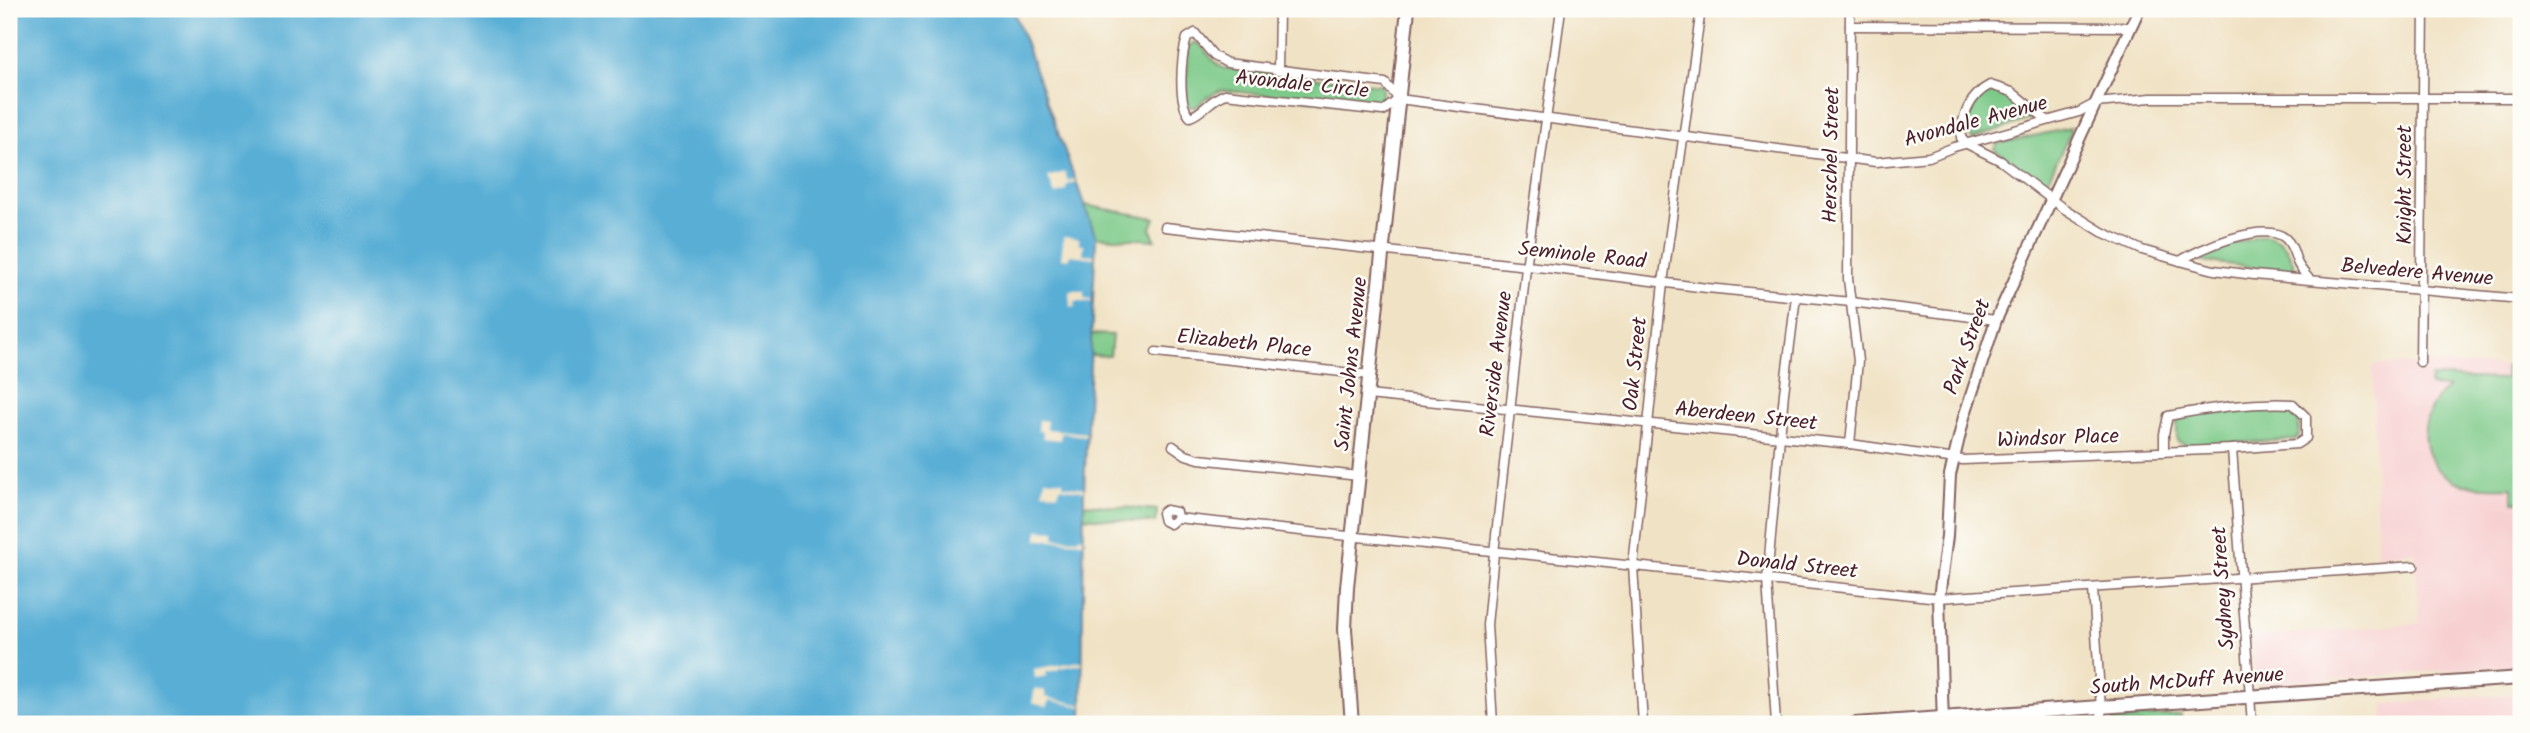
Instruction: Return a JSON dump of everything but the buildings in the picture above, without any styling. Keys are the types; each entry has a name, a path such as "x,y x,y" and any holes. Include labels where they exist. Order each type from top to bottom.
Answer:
{"main road":[{"name":"Saint Johns Avenue","path":"1352,724 1345,629 1408,9"},
{"name":"South McDuff Avenue","path":"1855,724 1943,721 2249,696 2521,678"}],"street":[{"path":"1278,71 1279,9"},
{"name":"Riverside Avenue","path":"1493,724 1487,625 1525,268 1561,9"},
{"name":"Oak Street","path":"1643,724 1633,566 1662,283 1701,9"},
{"name":"Herschel Street","path":"1850,9 1848,279 1858,361 1850,444"},
{"name":"Park Street","path":"1943,721 1939,598 1953,457 1996,320 2139,9"},
{"name":"Knight Street","path":"2420,362 2424,9"},
{"path":"1850,26 2130,27"},
{"name":"Avondale Circle","path":"1195,33 1214,56 1227,64 1278,71 1385,83 1399,99 1383,111 1225,94 1215,97 1190,117 1183,110 1182,52 1187,38 1195,33"},
{"path":"1967,144 1961,138 1961,129 1972,99 1978,91 1990,85 2012,92 2047,120"},
{"name":"Avondale Avenue","path":"1399,99 1875,162 1915,160 2079,112 2096,103 2151,97 2521,98"},
{"name":"Belvedere Avenue","path":"1967,144 2001,161 2102,232 2142,250 2180,261 2214,270 2521,299"},
{"name":"Seminole Road","path":"1165,228 1525,268 1555,269 1996,320"},
{"name":"Belvedere Avenue","path":"2180,261 2204,248 2250,233 2267,231 2280,234 2288,240 2298,264 2310,280"},
{"path":"1776,724 1767,580 1796,296"},
{"name":"Elizabeth Place","path":"1156,352 1370,375"},
{"name":"Aberdeen Street","path":"1368,395 1953,457"},
{"name":"Windsor Place","path":"1953,457 1962,460 2164,452 2232,449 2297,444 2306,438 2306,417 2293,404 2273,403 2220,406 2168,416 2164,452"},
{"path":"1172,446 1199,459 1359,476"},
{"name":"Sydney Street","path":"2232,449 2252,724"},
{"name":"Donald Street","path":"1177,518 1939,598 2414,566"},
{"path":"2093,589 2102,724"}],"shaded area":[{"path":"2373,365 2521,366 2521,665 2255,685 2252,637 2419,623 2415,552 2377,555"},
{"path":"2521,693 2521,724 2384,724 2384,704"}],"green space":[{"path":"1196,42 1222,68 1382,85 1381,107 1221,90 1204,99 1197,107 1190,107 1186,102 1188,48"},
{"path":"1995,90 2010,97 2036,117 1972,139 1966,131 1972,111 1983,96"},
{"path":"2070,128 2070,134 2048,179 2042,185 1994,149 1997,144"},
{"path":"1084,205 1155,218 1151,228 1155,240 1096,237"},
{"path":"2265,235 2282,243 2296,272 2199,261 2226,246"},
{"path":"1090,334 1112,335 1110,356 1089,355"},
{"path":"2506,366 2521,366 2521,502 2513,502 2513,487 2471,486 2444,474 2433,464 2424,438 2430,411 2437,398 2448,387 2430,386 2431,377 2505,379"},
{"path":"2293,409 2299,416 2299,436 2294,440 2186,445 2177,441 2177,421 2186,414"},
{"path":"1084,504 1157,510 1156,523 1083,517"},
{"path":"2181,715 2181,724 2112,724 2112,718"}],"water":[{"path":"9,9 1013,9 1096,237 1084,491 1082,724 9,724"}],"pier":[{"path":"1065,172 1068,181 1074,179 1075,182 1066,186 1067,190 1055,195 1048,177"},
{"path":"1064,236 1079,238 1079,244 1084,244 1083,254 1094,255 1094,258 1070,255 1069,259 1061,258"},
{"path":"1070,291 1084,291 1084,298 1091,301 1075,301 1075,307 1070,307"},
{"path":"1039,420 1047,421 1046,429 1086,433 1086,436 1061,433 1060,440 1043,438 1043,432 1038,431"},
{"path":"1045,479 1063,481 1063,485 1084,488 1084,491 1060,487 1058,494 1043,492"},
{"path":"1038,530 1055,531 1055,538 1083,537 1083,542 1038,539"},
{"path":"1082,661 1082,664 1059,668 1046,672 1047,676 1035,678 1034,669"},
{"path":"1035,688 1045,691 1045,697 1082,707 1049,700 1047,707 1032,703"}]}
